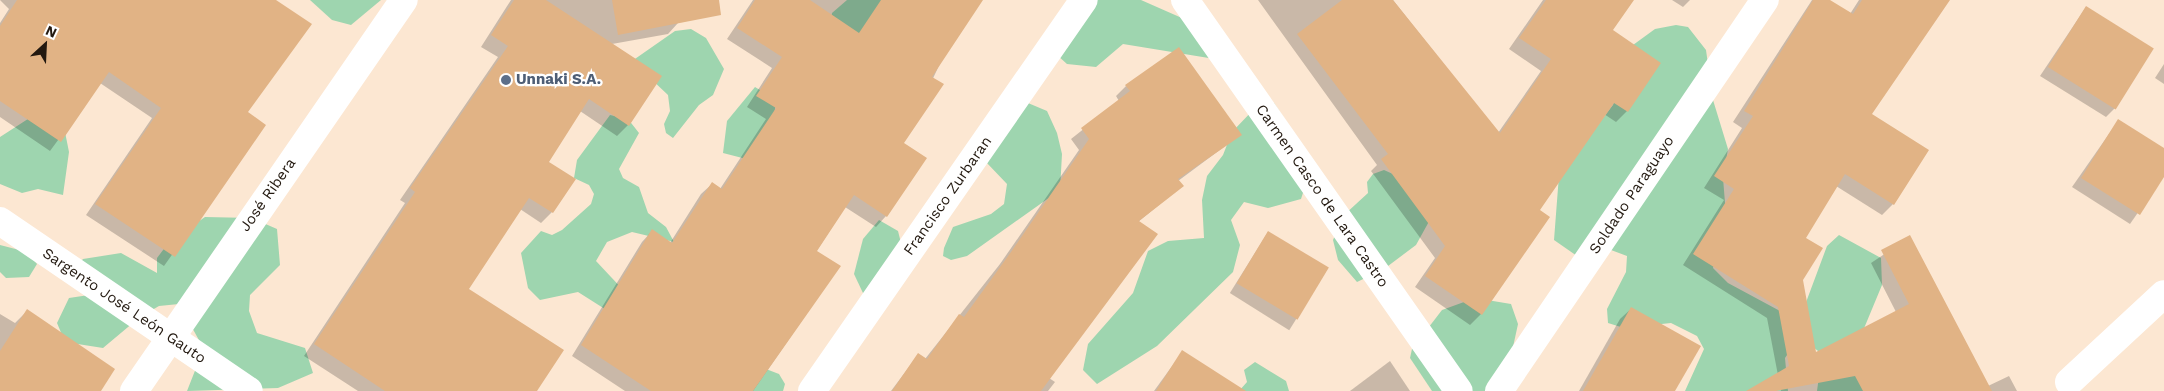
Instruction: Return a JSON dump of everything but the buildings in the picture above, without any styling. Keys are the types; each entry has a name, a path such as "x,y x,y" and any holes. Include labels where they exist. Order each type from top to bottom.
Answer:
{"street":[{"name":"José Ribera","path":"134,391 404,0"},
{"name":"Francisco Zurbaran","path":"812,391 1084,0"},
{"name":"Carmen Casco de Lara Castro","path":"1185,0 1460,391"},
{"name":"Soldado Paraguayo","path":"1499,391 1765,0"},
{"name":"Sargento José León Gauto","path":"0,221 249,391"},
{"path":"2069,382 2164,294"}],"green space":[{"path":"310,0 381,0 351,25 332,20"},
{"path":"847,0 896,0 898,23 828,41 832,13"},
{"path":"1088,0 1141,0 1200,26 1221,60 1123,44 1096,67 1067,64 1057,55"},
{"path":"1676,25 1688,27 1706,50 1713,100 1728,149 1723,178 1726,215 1713,268 1728,283 1780,311 1805,305 1827,246 1839,235 1881,258 1882,285 1860,338 1865,391 1817,391 1822,354 1805,341 1793,346 1785,358 1788,391 1685,391 1704,349 1697,336 1671,323 1624,328 1608,323 1607,309 1626,272 1627,256 1611,250 1577,256 1554,240 1559,175 1613,105 1633,45 1655,29"},
{"path":"691,29 706,38 724,69 713,95 699,105 673,138 666,133 664,124 670,111 668,95 632,61 675,31"},
{"path":"755,87 776,100 774,117 754,161 723,153 727,121"},
{"path":"1028,103 1047,111 1057,133 1062,154 1060,190 967,256 951,260 943,256 944,248 953,227 991,214 1004,204 1007,184 986,162"},
{"path":"1274,103 1313,162 1301,199 1268,208 1244,202 1231,220 1240,245 1233,272 1157,346 1097,384 1083,370 1088,344 1133,293 1148,251 1168,241 1204,238 1202,200 1207,176 1223,155 1232,132 1256,107"},
{"path":"610,115 628,119 639,133 619,169 623,178 639,187 648,213 666,227 674,242 632,232 607,242 596,261 626,293 608,311 578,292 540,300 528,288 521,253 541,231 552,235 562,230 591,204 594,194 589,185 574,178 577,160"},
{"path":"31,117 64,127 69,152 63,195 38,189 22,193 0,184 0,137"},
{"path":"1384,170 1404,179 1437,207 1416,245 1384,269 1357,282 1338,260 1333,240 1344,215 1368,193 1367,182 1373,174"},
{"path":"205,217 252,218 277,229 280,265 250,295 249,311 257,333 305,348 313,373 278,388 187,391 200,358 200,342 179,304 159,306 140,317 103,348 65,342 57,323 69,298 89,295 76,267 83,259 121,253 157,273 157,258 169,242"},
{"path":"879,220 898,231 903,251 871,310 854,274 863,239"},
{"path":"0,245 27,252 37,264 29,277 6,278 0,272"},
{"path":"1475,298 1511,304 1518,324 1513,347 1486,391 1432,391 1410,358 1412,349 1442,310"},
{"path":"1255,362 1286,381 1289,391 1239,391 1247,382 1244,370"},
{"path":"761,367 779,374 785,384 783,391 735,391"}],"place":[{"name":"Unnaki S.A.","path":"506,80"}]}
